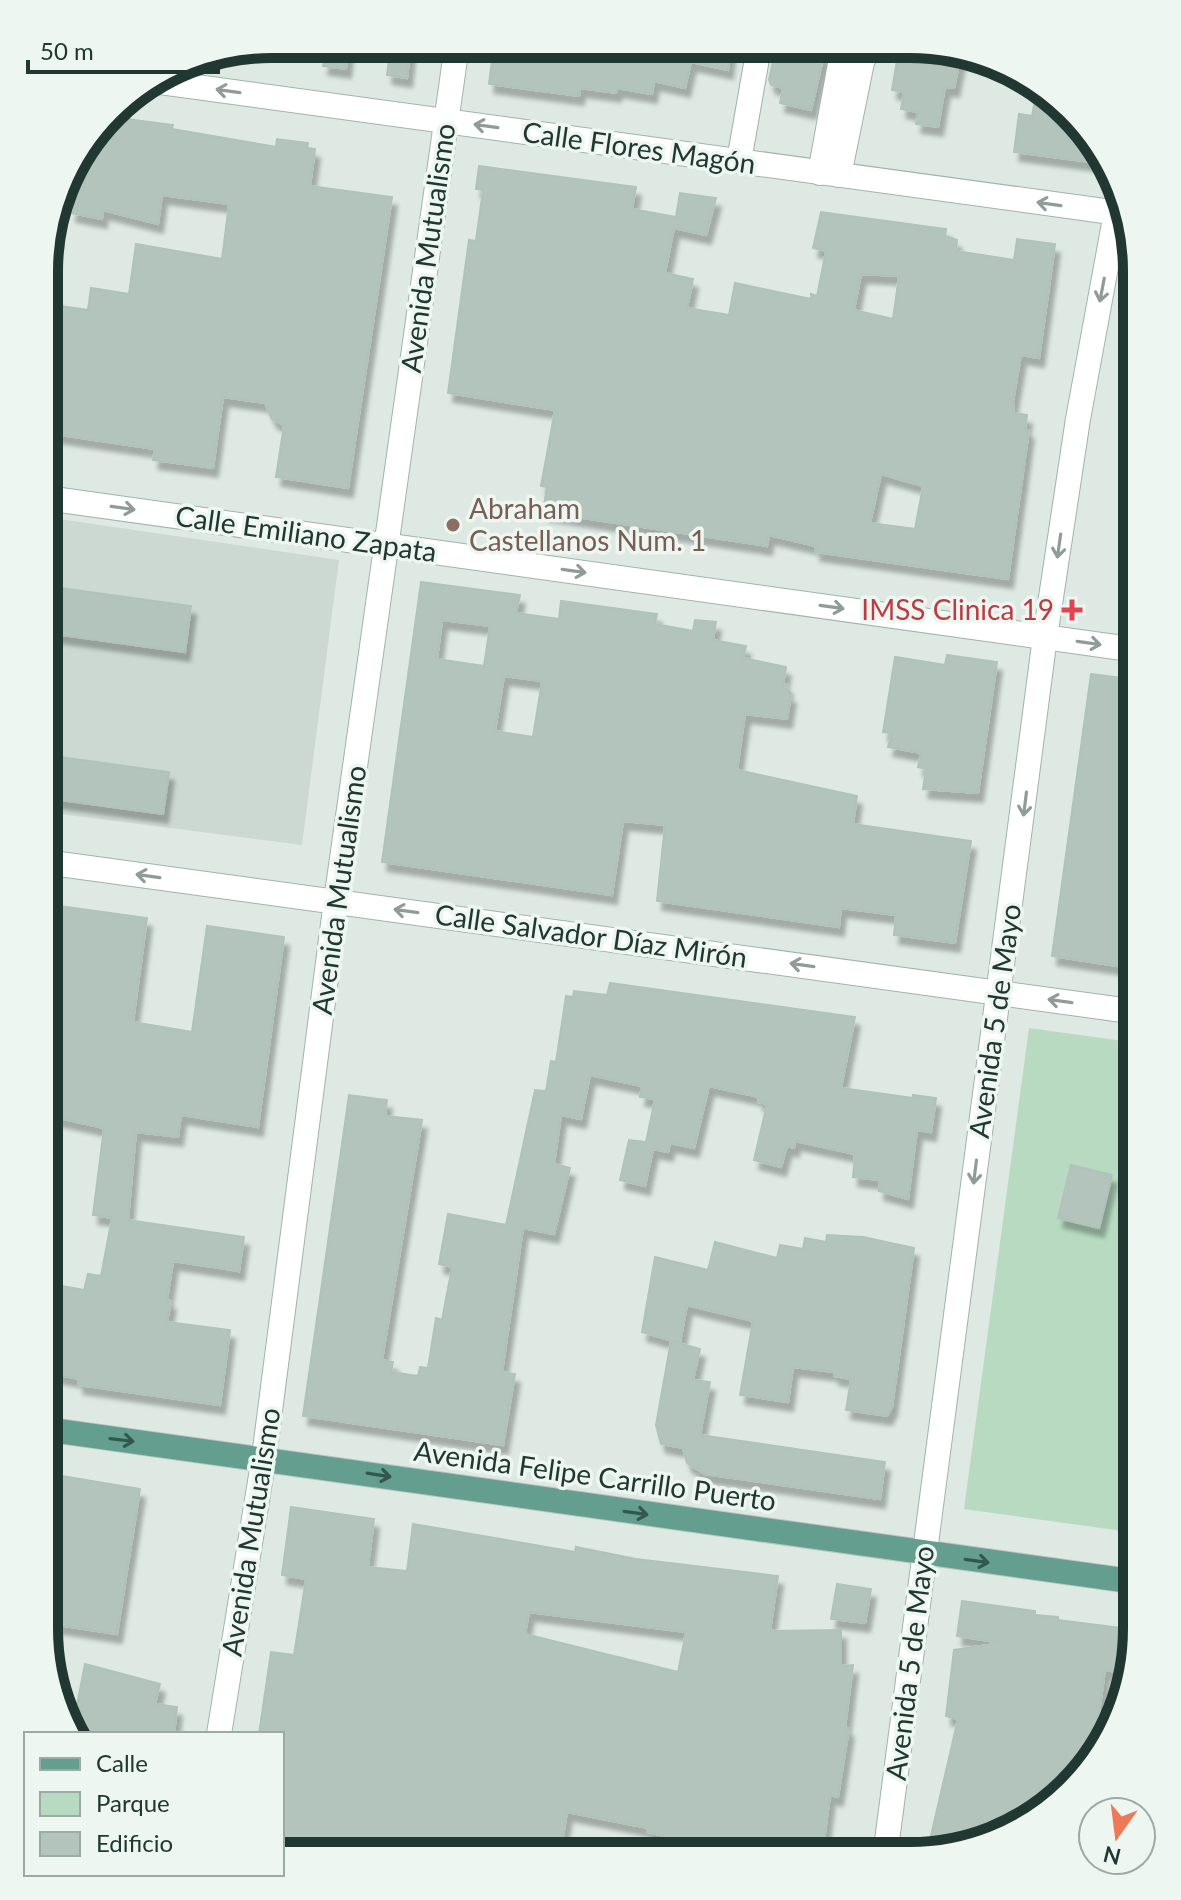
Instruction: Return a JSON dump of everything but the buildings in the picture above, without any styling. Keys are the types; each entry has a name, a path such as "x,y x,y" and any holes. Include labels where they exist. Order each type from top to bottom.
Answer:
{"main road":[{"name":"Avenida Felipe Carrillo Puerto","path":"58,1431 264,1457 1123,1580"}],"street":[{"name":"Avenida Mutualismo","path":"219,1732 264,1457 336,901 455,58"},
{"path":"739,161 757,58"},
{"path":"829,174 842,58"},
{"path":"829,174 864,58"},
{"name":"Calle Flores Magón","path":"171,83 1115,213"},
{"name":"Avenida 5 de Mayo","path":"887,1842 1045,637 1078,419 1118,226"},
{"name":"Calle Emiliano Zapata","path":"58,500 1123,648"},
{"name":"Calle Salvador Díaz Mirón","path":"58,864 1123,1010"}],"shaded area":[{"path":"58,519 339,560 302,845 58,814"}],"green space":[{"path":"1029,1028 1123,1041 1123,1531 964,1509"}],"place":[{"name":"Abraham Castellanos Num. 1","path":"453,525"},
{"name":"IMSS Clinica 19","path":"1072,610"}]}
